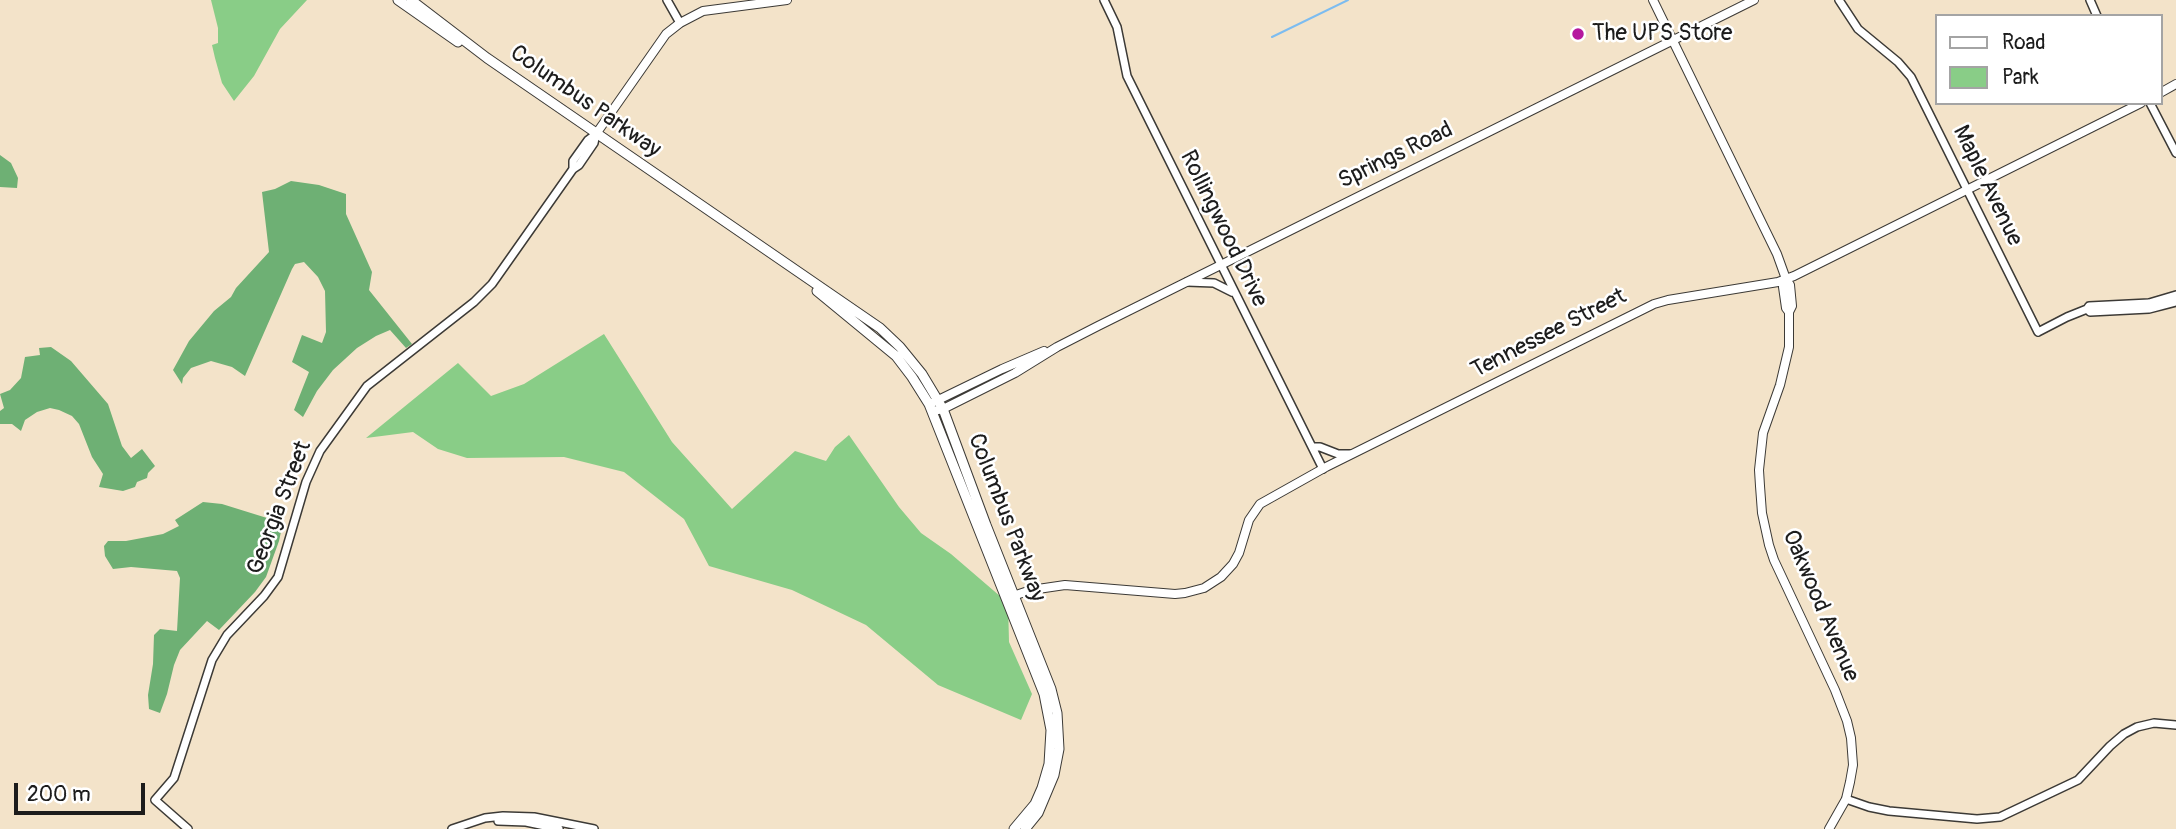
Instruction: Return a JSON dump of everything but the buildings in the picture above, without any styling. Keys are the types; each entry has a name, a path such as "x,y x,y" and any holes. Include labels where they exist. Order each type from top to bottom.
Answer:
{"main road":[{"name":"Columbus Parkway","path":"398,0 487,58"},
{"name":"Columbus Parkway","path":"411,0 487,58 799,272 829,302 896,356 936,406 1011,597 1051,689 1058,725 1059,749 1054,775 1038,813 1025,829"},
{"name":"Georgia Street","path":"596,134 666,34 680,23 703,12 787,0"},
{"name":"Oakwood Avenue","path":"1653,0 1790,285 1790,347 1763,433 1759,470 1762,513 1774,560 1835,690 1851,738 1853,765 1846,799 1829,829"},
{"name":"Springs Road","path":"936,406 1015,373 1057,347 1754,0"},
{"name":"Tennessee Street","path":"1011,597 1046,587 1065,586 1175,594 1204,588 1221,577 1233,564 1249,520 1259,504 1323,469 1654,304 1786,279 2137,105"},
{"name":"Columbus Parkway","path":"1011,597 1044,694 1051,730 1049,764 1042,788 1035,804 1014,829"}],"street":[{"path":"667,0 680,23"},
{"name":"Rollingwood Drive","path":"1104,0 1117,27 1127,76 1323,469"},
{"name":"Maple Avenue","path":"1839,0 1858,29 1907,70 2038,332 2087,309"},
{"path":"2151,105 2176,153"},
{"name":"Georgia Street","path":"188,829 155,800 169,785 178,767 212,660 228,635 278,577 306,482 320,450 367,386 474,302 492,284 573,169 579,165 594,143 596,134"},
{"path":"1186,282 1214,283 1233,292"},
{"path":"2176,295 2149,303 2090,306 2087,309 2090,312 2149,309 2176,302"},
{"path":"1313,447 1338,454 1353,454"},
{"path":"1846,799 1889,811 1977,819 2000,817 2078,780 2110,746 2130,730 2154,723 2176,725"},
{"path":"452,829 485,818 522,816 594,829"},
{"path":"466,825 501,820 559,829"}],"green space":[{"path":"211,0 307,0 280,29 254,76 234,101 222,83 212,45 218,43 218,28"},
{"path":"0,155 11,163 18,178 17,188 0,187"},
{"path":"291,181 319,185 346,194 346,214 372,272 369,290 412,344 406,348 390,330 357,348 333,370 317,391 303,417 294,410 309,372 292,362 302,335 322,343 326,332 325,291 318,277 304,262 295,264 292,269 245,376 232,367 211,361 191,368 182,384 173,370 189,341 269,252 262,192"},
{"path":"604,334 672,442 732,509 795,451 826,461 835,447 849,435 899,507 921,533 951,554 1008,603 1009,642 1032,694 1021,720 938,685 866,625 792,590 709,566 684,519 624,472 564,457 467,458 438,449 413,432 366,438 458,363 491,396 524,384"},
{"path":"51,347 71,361 108,404 122,446 131,458 142,449 155,466 147,478 137,482 135,487 123,491 99,487 103,474 92,457 79,424 72,416 50,408 25,420 21,431 12,424 0,424 0,411 4,408 0,394 10,390 21,378 25,357 40,355 39,348"},
{"path":"203,502 222,504 267,518 274,528 282,527 266,577 255,592 219,630 207,621 180,650 160,713 149,709 154,635 160,629 177,631 180,578 177,571 131,567 113,569 105,556 104,546 108,541 126,541 163,534 179,526 175,520"}],"waterway":[{"path":"1272,37 1348,0"}],"place":[{"name":"The UPS Store","path":"1578,34"}]}
